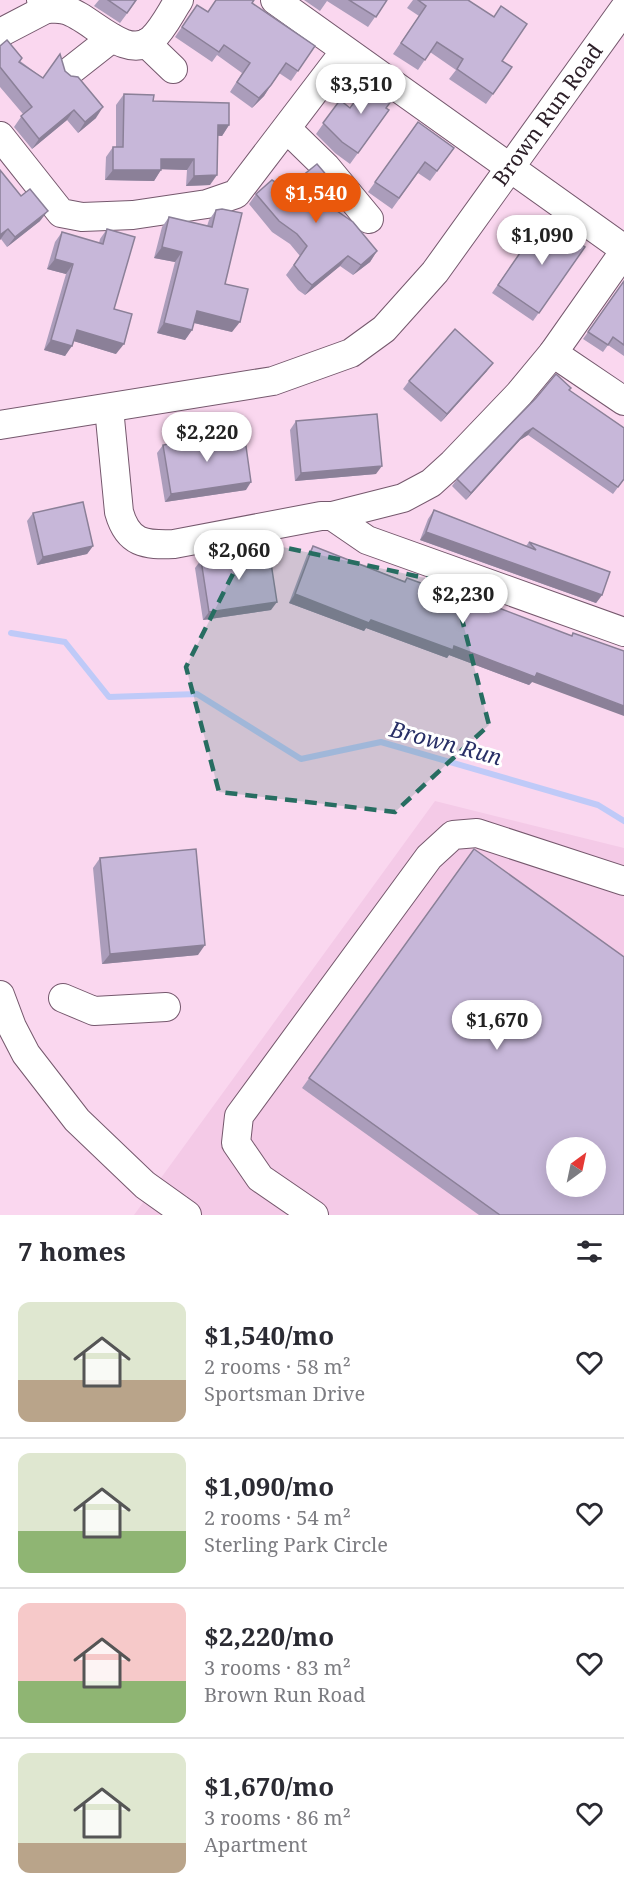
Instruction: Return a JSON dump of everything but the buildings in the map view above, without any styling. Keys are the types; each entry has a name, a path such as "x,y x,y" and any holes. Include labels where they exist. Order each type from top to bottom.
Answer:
{"street":[{"path":"0,33 43,4 65,10 88,21 112,38 130,46 153,39 179,0"},
{"path":"109,408 122,525 139,541 151,545 174,544 321,516 332,516 403,498 431,483 453,464 519,394 553,353 624,250 275,0"},
{"name":"Brown Run Road","path":"0,425 273,381 351,353 384,329 435,272 624,9"},
{"path":"70,71 112,38"},
{"path":"146,43 173,69"},
{"path":"0,136 61,213 82,217 133,215 207,204 236,194 345,51"},
{"path":"287,129 327,167 369,219"},
{"path":"553,353 624,401"},
{"path":"332,516 367,540 624,632"},
{"path":"314,1215 260,1178 236,1143 239,1116 429,857 453,835 477,833 624,881"},
{"path":"0,995 12,1027 26,1054 76,1120 177,1212"},
{"path":"63,998 94,1011 166,1006"}],"highlighted area":[{"path":"250,540 453,584 489,725 395,812 219,792 186,667"}],"shaded area":[{"path":"435,801 624,848 624,1215 134,1215"}],"waterway":[{"name":"Brown Run","path":"11,633 65,642 109,697 197,694 301,759 381,742 598,805 624,821"}]}
